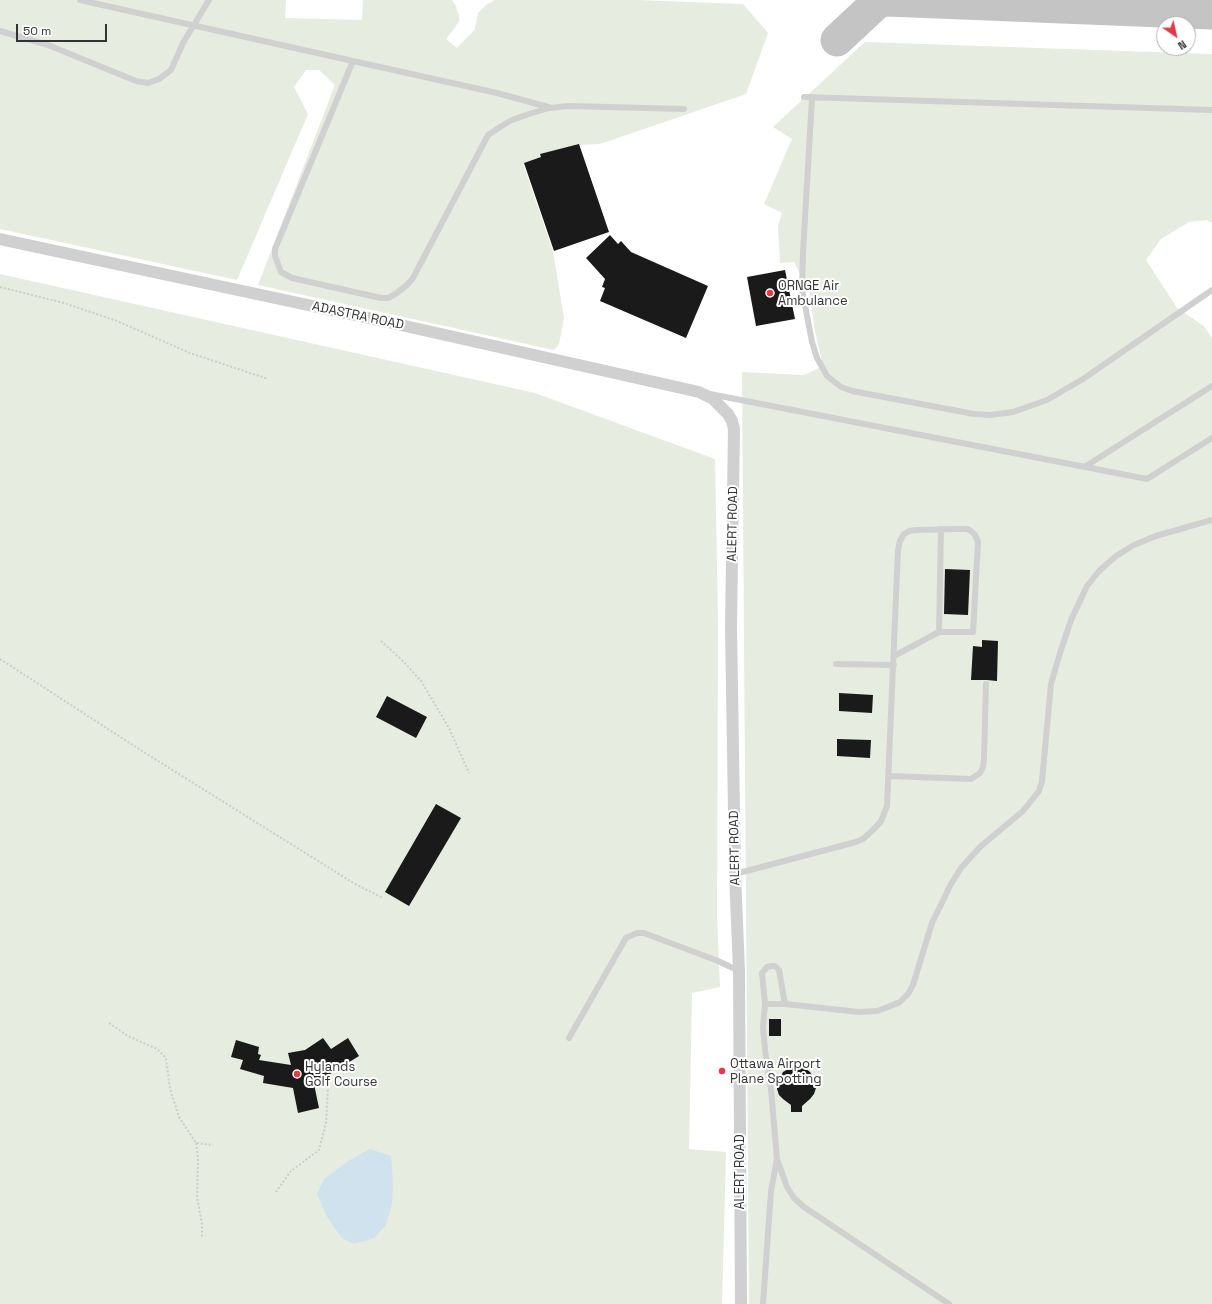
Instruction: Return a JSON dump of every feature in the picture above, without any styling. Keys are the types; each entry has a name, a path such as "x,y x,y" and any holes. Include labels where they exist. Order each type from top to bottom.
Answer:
{"street":[{"name":"ADASTRA ROAD","path":"0,239 369,318 699,392 713,399"},
{"name":"ALERT ROAD","path":"713,399 728,414 734,429 731,626 735,874 739,971 741,1304"}],"lane":[{"path":"80,0 496,93 549,108"},
{"path":"0,31 48,46 136,81 148,83 159,79 171,70 183,43 209,0"},
{"path":"353,61 275,249 275,256 278,267 282,272 292,278 381,298 388,298 408,285 488,135 512,120 549,108 570,106 684,109"},
{"path":"804,98 1212,110"},
{"path":"812,98 802,289 817,358 827,376 841,387 852,391 974,414 990,415 1013,412 1047,400 1083,379 1212,290"},
{"path":"1086,466 1212,386"},
{"path":"699,392 1147,479 1212,438"},
{"path":"765,1004 785,1004 859,1012 888,1008 900,1002 908,994 913,985 932,923 961,868 980,848 1022,811 1038,792 1042,781 1051,684 1071,620 1088,586 1099,571 1116,556 1134,545 1156,536 1212,520"},
{"path":"735,874 856,842 863,839 881,821 887,806 889,776 894,656 900,541 904,534 909,531 941,529 967,530 975,534 978,542 973,632 938,632 894,656"},
{"path":"938,632 941,529"},
{"path":"836,664 894,666"},
{"path":"889,776 971,779 980,773 984,760 986,684"},
{"path":"569,1038 626,938 637,933 644,933 659,938 718,961 739,971"},
{"path":"785,1004 779,970 776,966 767,967 762,973 765,1004 763,1027 764,1050 771,1089 778,1159 788,1187 794,1198 804,1207 949,1304"},
{"path":"763,1304 770,1191 778,1159"}],"path":[{"path":"0,287 64,303 117,321 190,353 268,379"},
{"path":"381,641 402,660 421,681 449,728 469,773"},
{"path":"0,659 142,751 355,884 383,898"},
{"path":"109,1023 128,1036 157,1049 166,1058 170,1089 179,1117 196,1143 198,1158 197,1197 202,1224 202,1238"},
{"path":"276,1192 291,1171 318,1150 326,1123 328,1089"},
{"path":"196,1143 213,1145"}],"shaded area":[{"path":"0,0 286,0 285,18 362,20 363,0 452,0 456,6 459,22 446,39 457,48 475,29 478,13 486,5 495,0 636,0 743,4 768,33 746,94 600,144 580,145 523,164 553,252 564,318 559,344 554,350 258,285 335,85 319,70 306,70 294,87 308,114 237,280 0,229"},
{"path":"865,42 1156,52 1156,56 1196,56 1196,53 1212,54 1212,223 1207,220 1189,222 1161,239 1146,260 1177,308 1204,326 1212,338 1212,1304 749,1304 742,372 804,375 823,366 815,331 809,291 794,262 780,263 778,226 782,213 764,204 792,139 773,127"},
{"name":"Hylands Golf Course","path":"0,274 535,393 715,459 718,623 717,915 720,987 692,993 689,1149 726,1152 722,1304 0,1304"}],"water":[{"path":"370,1149 391,1156 393,1181 392,1204 386,1225 374,1238 354,1244 342,1238 327,1217 317,1194 324,1179 350,1160"}],"building":[{"path":"579,144 609,232 554,251 524,163 541,157 540,154"},
{"path":"610,235 618,244 621,241 631,252 708,286 686,338 600,301 605,288 602,287 605,279 586,258"},
{"name":"ORNGE Air Ambulance","path":"785,270 795,319 756,326 747,277"},
{"path":"945,569 970,570 968,615 944,614"},
{"path":"982,640 998,641 997,681 971,680 973,646 982,647"},
{"path":"839,693 873,695 872,713 839,711"},
{"path":"387,696 427,717 416,738 376,717"},
{"path":"837,739 871,740 870,758 837,756"},
{"path":"436,804 461,818 409,906 385,892"},
{"path":"769,1019 781,1019 781,1036 769,1036"},
{"name":"Hylands Golf Course","path":"323,1038 331,1049 348,1038 359,1056 314,1084 319,1108 298,1113 293,1088 263,1083 264,1076 240,1069 243,1060 231,1057 236,1040 259,1047 258,1054 261,1055 259,1060 291,1065 288,1053 305,1050"},
{"path":"793,1066 805,1068 810,1072 816,1082 814,1094 802,1106 802,1112 791,1112 791,1105 779,1095 777,1089 777,1082 783,1072"}],"taxiway":[{"path":"837,40 880,0"},
{"path":"887,0 1212,13"}],"place":[{"name":"ORNGE Air Ambulance","path":"770,293"},
{"name":"Ottawa Airport Plane Spotting","path":"722,1071"},
{"name":"Hylands Golf Course","path":"297,1074"}]}
